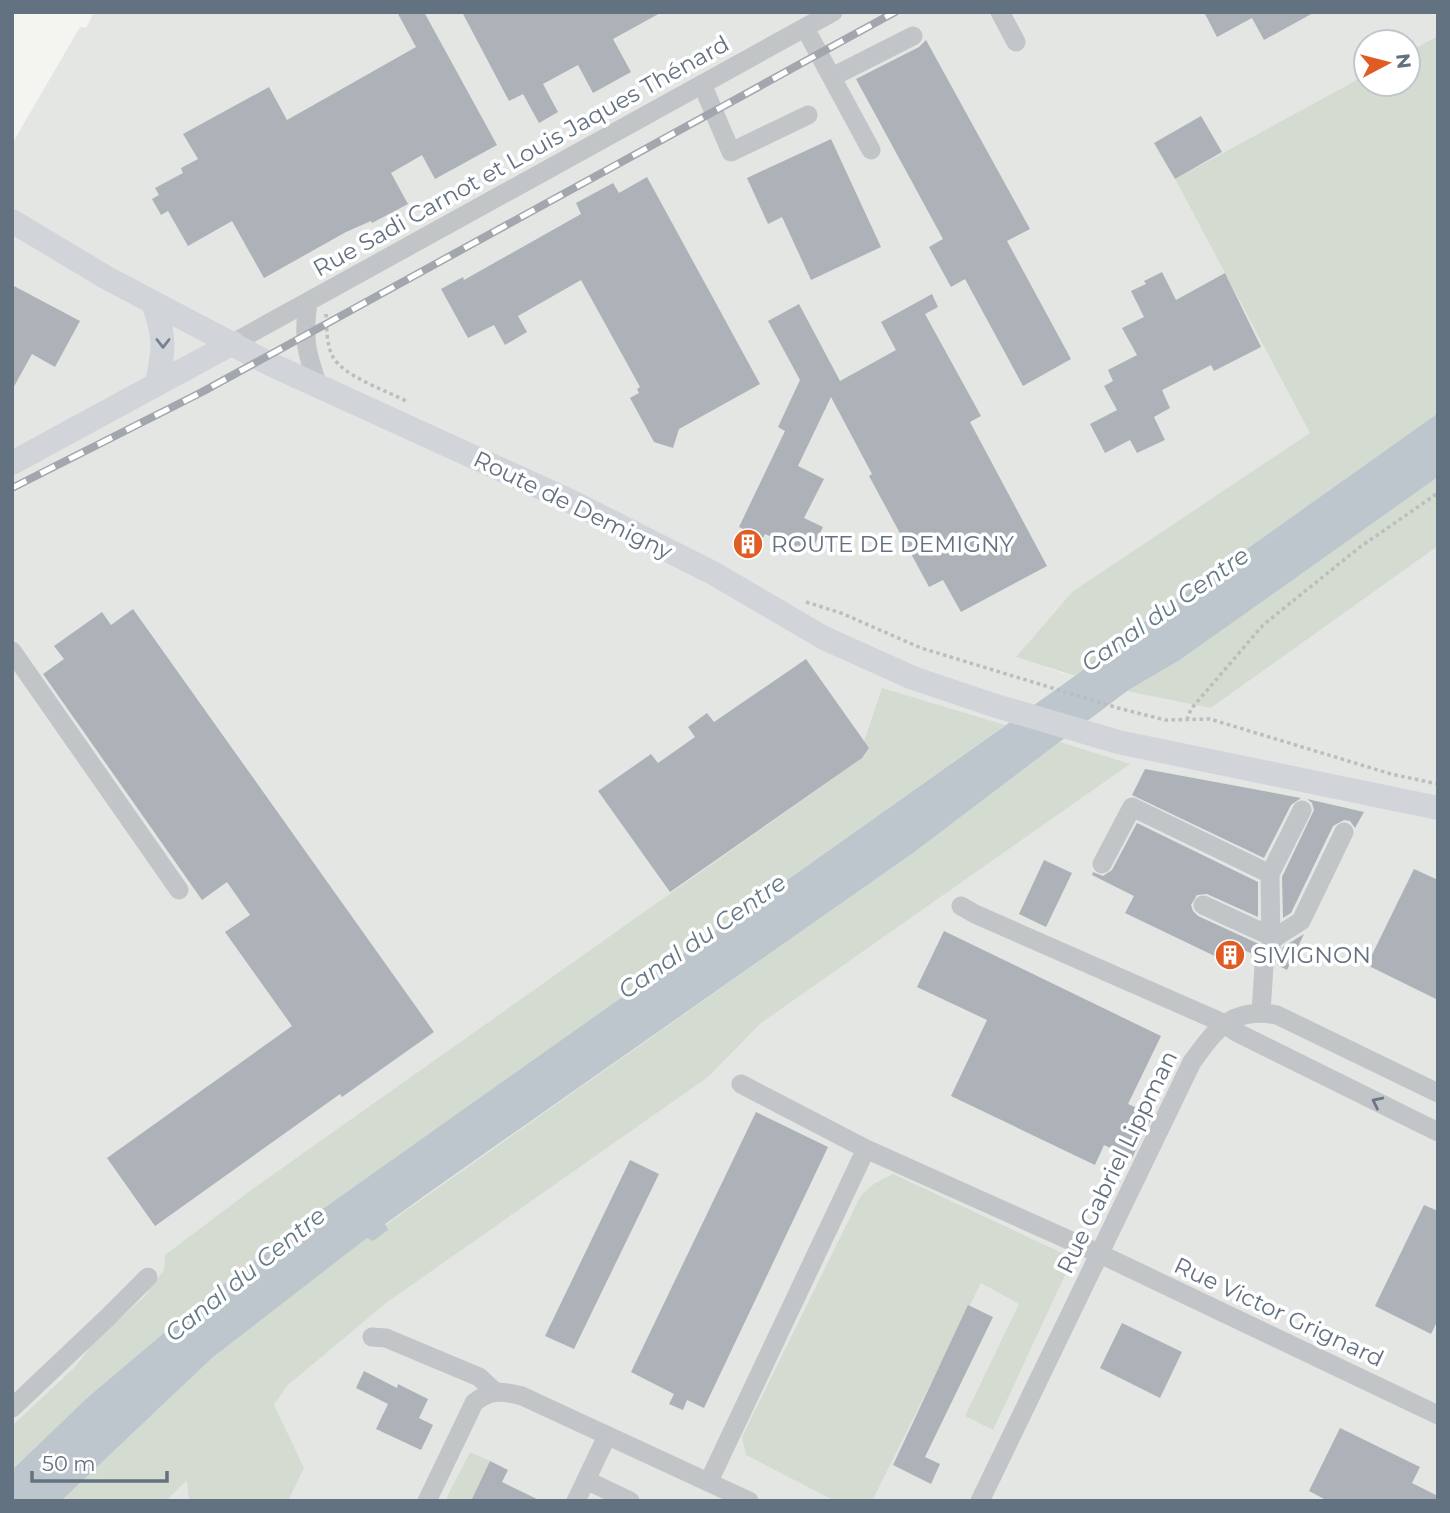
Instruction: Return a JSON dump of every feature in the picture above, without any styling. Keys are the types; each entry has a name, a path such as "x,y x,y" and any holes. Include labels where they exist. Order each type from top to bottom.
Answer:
{"main road":[{"name":"Route de Demigny","path":"12,221 107,278 233,344 318,386 570,501 713,573 824,638 913,678 993,705 1118,741 1438,808"},
{"path":"153,303 163,330 163,355 156,384"},
{"path":"12,463 233,344"}],"street":[{"name":"Rue Sadi Carnot et Louis Jaques Thénard","path":"233,344 833,12"},
{"path":"1000,12 1016,42"},
{"path":"805,28 871,149"},
{"path":"832,77 913,36"},
{"path":"702,85 731,152 808,115"},
{"path":"309,302 304,335 307,354 318,386"},
{"path":"12,651 179,890"},
{"path":"1102,864 1132,807 1270,874"},
{"path":"1261,1012 1264,966 1272,938 1270,874 1302,810"},
{"path":"1272,938 1301,921 1344,832"},
{"path":"1203,905 1272,938"},
{"path":"961,906 975,915 1223,1023 1236,1032 1438,1132"},
{"path":"1223,1023 1247,1013 1276,1015 1438,1093"},
{"name":"Rue Gabriel Lippman","path":"981,1501 1192,1062 1223,1023"},
{"name":"Rue Victor Grignard","path":"741,1084 866,1149 1098,1253 1438,1416"},
{"path":"709,1481 866,1149"},
{"path":"12,1408 148,1276"},
{"path":"372,1337 386,1338 479,1377 494,1391"},
{"path":"427,1501 474,1403 494,1391 506,1391 749,1501"},
{"path":"576,1501 607,1436"},
{"path":"586,1480 630,1501"}],"path":[{"path":"1187,720 1191,709 1262,625 1360,547 1438,493"},
{"path":"1026,681 1165,720 1210,719 1391,774 1438,784"}],"shaded area":[{"path":"94,12 1438,12 1438,36 1422,45 1422,28 1352,28 1352,83 1175,179 1311,433 1073,591 1017,657 1063,673 1211,708 1438,546 1438,1501 12,1501 12,144 80,27 86,28"},
{"path":"1438,36 1438,413 1127,634 1075,676 1016,657 1073,591 1310,433 1175,179 1352,83 1352,98 1422,98 1422,45"},
{"path":"1438,477 1438,546 1211,708 1127,691 1180,660"},
{"path":"882,688 1005,725 303,1223 197,1305 87,1398 12,1470 12,1426 74,1368 95,1341 143,1298 164,1270 165,1255 254,1188 862,758 869,749 864,742"},
{"path":"1060,742 1130,764 761,1023 708,1077 386,1303 287,1386 274,1405 304,1468 288,1501 189,1501 187,1480 166,1501 61,1501 212,1358 367,1238 913,853"},
{"path":"893,1174 1073,1258 993,1430 965,1416 1019,1304 981,1283 872,1501 835,1501 746,1455 742,1437 861,1195 875,1183"},
{"path":"470,1452 490,1461 471,1501 445,1501"}],"water":[{"name":"Canal du Centre","path":"1438,413 1438,477 1180,660 1127,691 913,853 385,1224 388,1230 373,1241 367,1238 212,1358 61,1501 12,1501 12,1470 87,1398 197,1305 303,1223 1075,676 1127,634"}],"building":[{"path":"397,12 424,12 497,145 435,179 422,155 391,173 408,204 372,223 371,221 346,232 264,278 232,221 188,246 168,211 161,215 152,199 159,195 155,188 183,173 181,168 198,159 183,134 269,87 287,120 416,47"},
{"path":"462,12 662,12 613,39 631,72 593,93 578,65 543,84 558,112 539,123 523,94 509,101"},
{"path":"1204,12 1315,12 1264,40 1252,18 1217,37"},
{"path":"926,40 1030,229 1007,241 1071,359 1023,386 965,279 951,287 929,247 943,239 856,79 919,47"},
{"path":"1201,116 1222,152 1175,179 1154,143"},
{"path":"831,139 881,247 811,280 782,217 768,224 747,178"},
{"path":"647,177 760,384 679,429 673,448 654,442 630,398 639,393 637,389 640,387 581,280 518,316 527,332 505,345 494,325 468,338 441,289 463,277 464,280 581,214 576,203 613,183 619,193"},
{"path":"1162,272 1176,300 1225,273 1261,347 1214,371 1211,365 1162,390 1170,408 1154,417 1165,440 1137,453 1130,440 1105,453 1090,424 1117,410 1104,386 1113,381 1108,370 1137,355 1122,328 1144,317 1131,291"},
{"path":"12,285 80,321 55,367 32,354 12,390"},
{"path":"932,294 938,307 925,314 981,416 970,422 1047,566 961,612 943,580 929,587 869,476 872,474 831,397 798,466 824,479 804,518 823,527 811,552 765,534 763,538 739,527 785,431 778,427 800,380 768,321 799,304 840,381 896,350 881,322"},
{"path":"133,609 434,1032 342,1097 340,1094 155,1226 107,1158 292,1026 225,932 250,915 227,882 202,900 43,674 64,659 54,646 102,612 111,625"},
{"path":"806,659 869,748 862,758 670,892 598,791 651,754 658,763 695,737 688,727 707,713 714,722"},
{"path":"1145,769 1301,798 1291,805 1264,858 1132,795"},
{"path":"1307,799 1364,812 1355,828 1350,821 1344,820 1333,826 1291,913 1283,918 1282,877 1314,810"},
{"path":"1137,823 1258,882 1258,917 1207,894 1197,895 1191,905 1198,916 1259,944 1255,955 1237,947 1230,961 1224,958 1223,960 1125,913 1134,896 1092,875 1093,872 1103,876 1112,870"},
{"path":"1044,860 1072,873 1046,927 1019,914"},
{"path":"1414,869 1438,880 1438,1000 1367,965"},
{"path":"944,931 1161,1036 1128,1104 1153,1115 1132,1158 1104,1145 1095,1165 951,1096 987,1020 917,987"},
{"path":"1304,934 1287,970 1277,965 1283,947"},
{"path":"756,1112 828,1147 704,1408 687,1400 683,1410 669,1404 674,1394 631,1372"},
{"path":"630,1160 659,1174 574,1349 545,1336"},
{"path":"1424,1205 1438,1211 1438,1320 1431,1334 1375,1306"},
{"path":"968,1305 993,1317 925,1457 940,1464 931,1484 893,1465"},
{"path":"1122,1323 1182,1352 1160,1398 1100,1368"},
{"path":"364,1371 397,1388 398,1384 428,1399 419,1418 433,1425 421,1450 376,1429 388,1404 356,1388"},
{"path":"1340,1428 1420,1467 1412,1483 1438,1496 1438,1501 1328,1501 1309,1491"},
{"path":"490,1461 508,1470 502,1482 541,1501 471,1501"}],"railway":[{"path":"12,488 202,392 895,12"}],"place":[{"name":"ROUTE DE DEMIGNY","path":"748,544"},
{"name":"SIVIGNON","path":"1230,955"}]}
